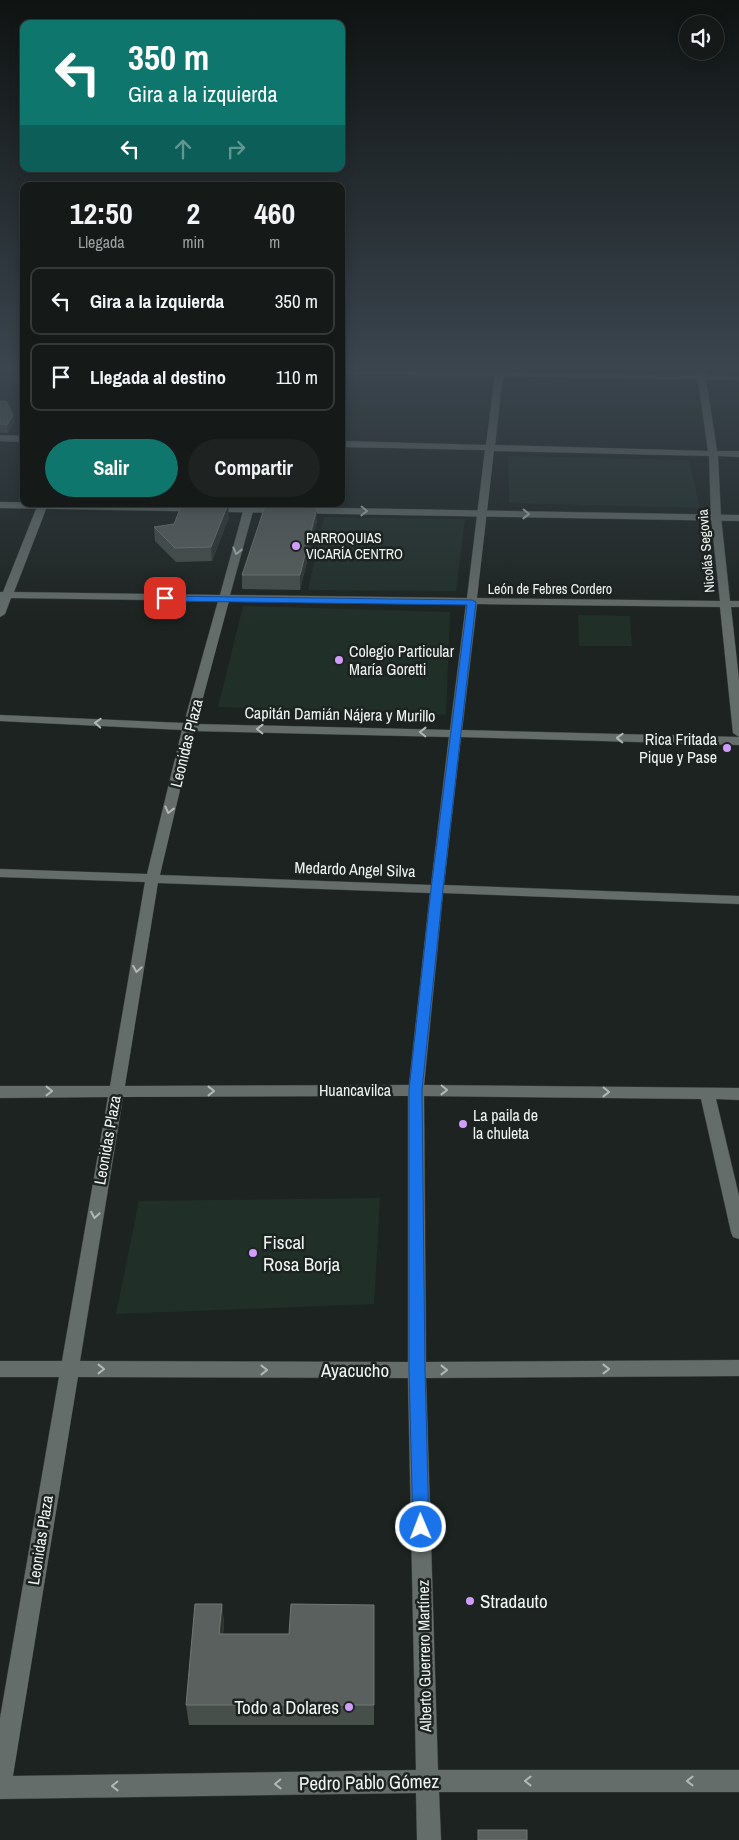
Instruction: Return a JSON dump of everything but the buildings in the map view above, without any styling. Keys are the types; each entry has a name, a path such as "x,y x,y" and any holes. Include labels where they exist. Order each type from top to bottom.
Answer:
{"street":[{"name":"Alberto Guerrero Martínez","path":"429,1840 417,1370 416,1090 437,889 490,452"},
{"path":"671,452 739,454"},
{"name":"Nicolás Segovia","path":"713,453 716,517 739,733"},
{"path":"0,505 20,505"},
{"path":"0,614 3,595 42,507"},
{"name":"Leonidas Plaza","path":"0,1786 68,1369 152,879 189,727 249,507"},
{"path":"282,507 739,518"},
{"name":"León de Febres Cordero","path":"3,595 739,604"},
{"name":"Capitán Damián Nájera y Murillo","path":"0,718 189,727 739,741"},
{"name":"Medardo Angel Silva","path":"0,873 739,900"},
{"name":"Huancavilca","path":"0,1092 416,1090 739,1094"},
{"path":"707,1093 739,1232"},
{"name":"Ayacucho","path":"0,1369 417,1370 739,1368"},
{"name":"Pedro Pablo Gómez","path":"0,1786 427,1781 739,1781"}],"shaded area":[{"path":"508,456 689,460 700,508 509,503"},
{"path":"324,517 465,519 456,591 308,590"},
{"name":"Colegio Particular María Goretti","path":"243,606 450,612 446,715 218,707"},
{"path":"578,615 630,616 632,646 579,646"},
{"name":"Fiscal Rosa Borja","path":"380,1198 374,1304 116,1314 139,1201"}],"place":[{"name":"PARROQUIAS VICARÍA CENTRO","path":"296,546"},
{"name":"Colegio Particular María Goretti","path":"339,660"},
{"name":"Rica Fritada Pique y Pase","path":"727,748"},
{"name":"La paila de la chuleta","path":"463,1124"},
{"name":"Fiscal Rosa Borja","path":"253,1253"},
{"name":"Stradauto","path":"470,1601"},
{"name":"Todo a Dolares","path":"349,1707"}],"route":[{"path":"165,598 472,602 437,889 416,1090 417,1370 421,1527"}]}
